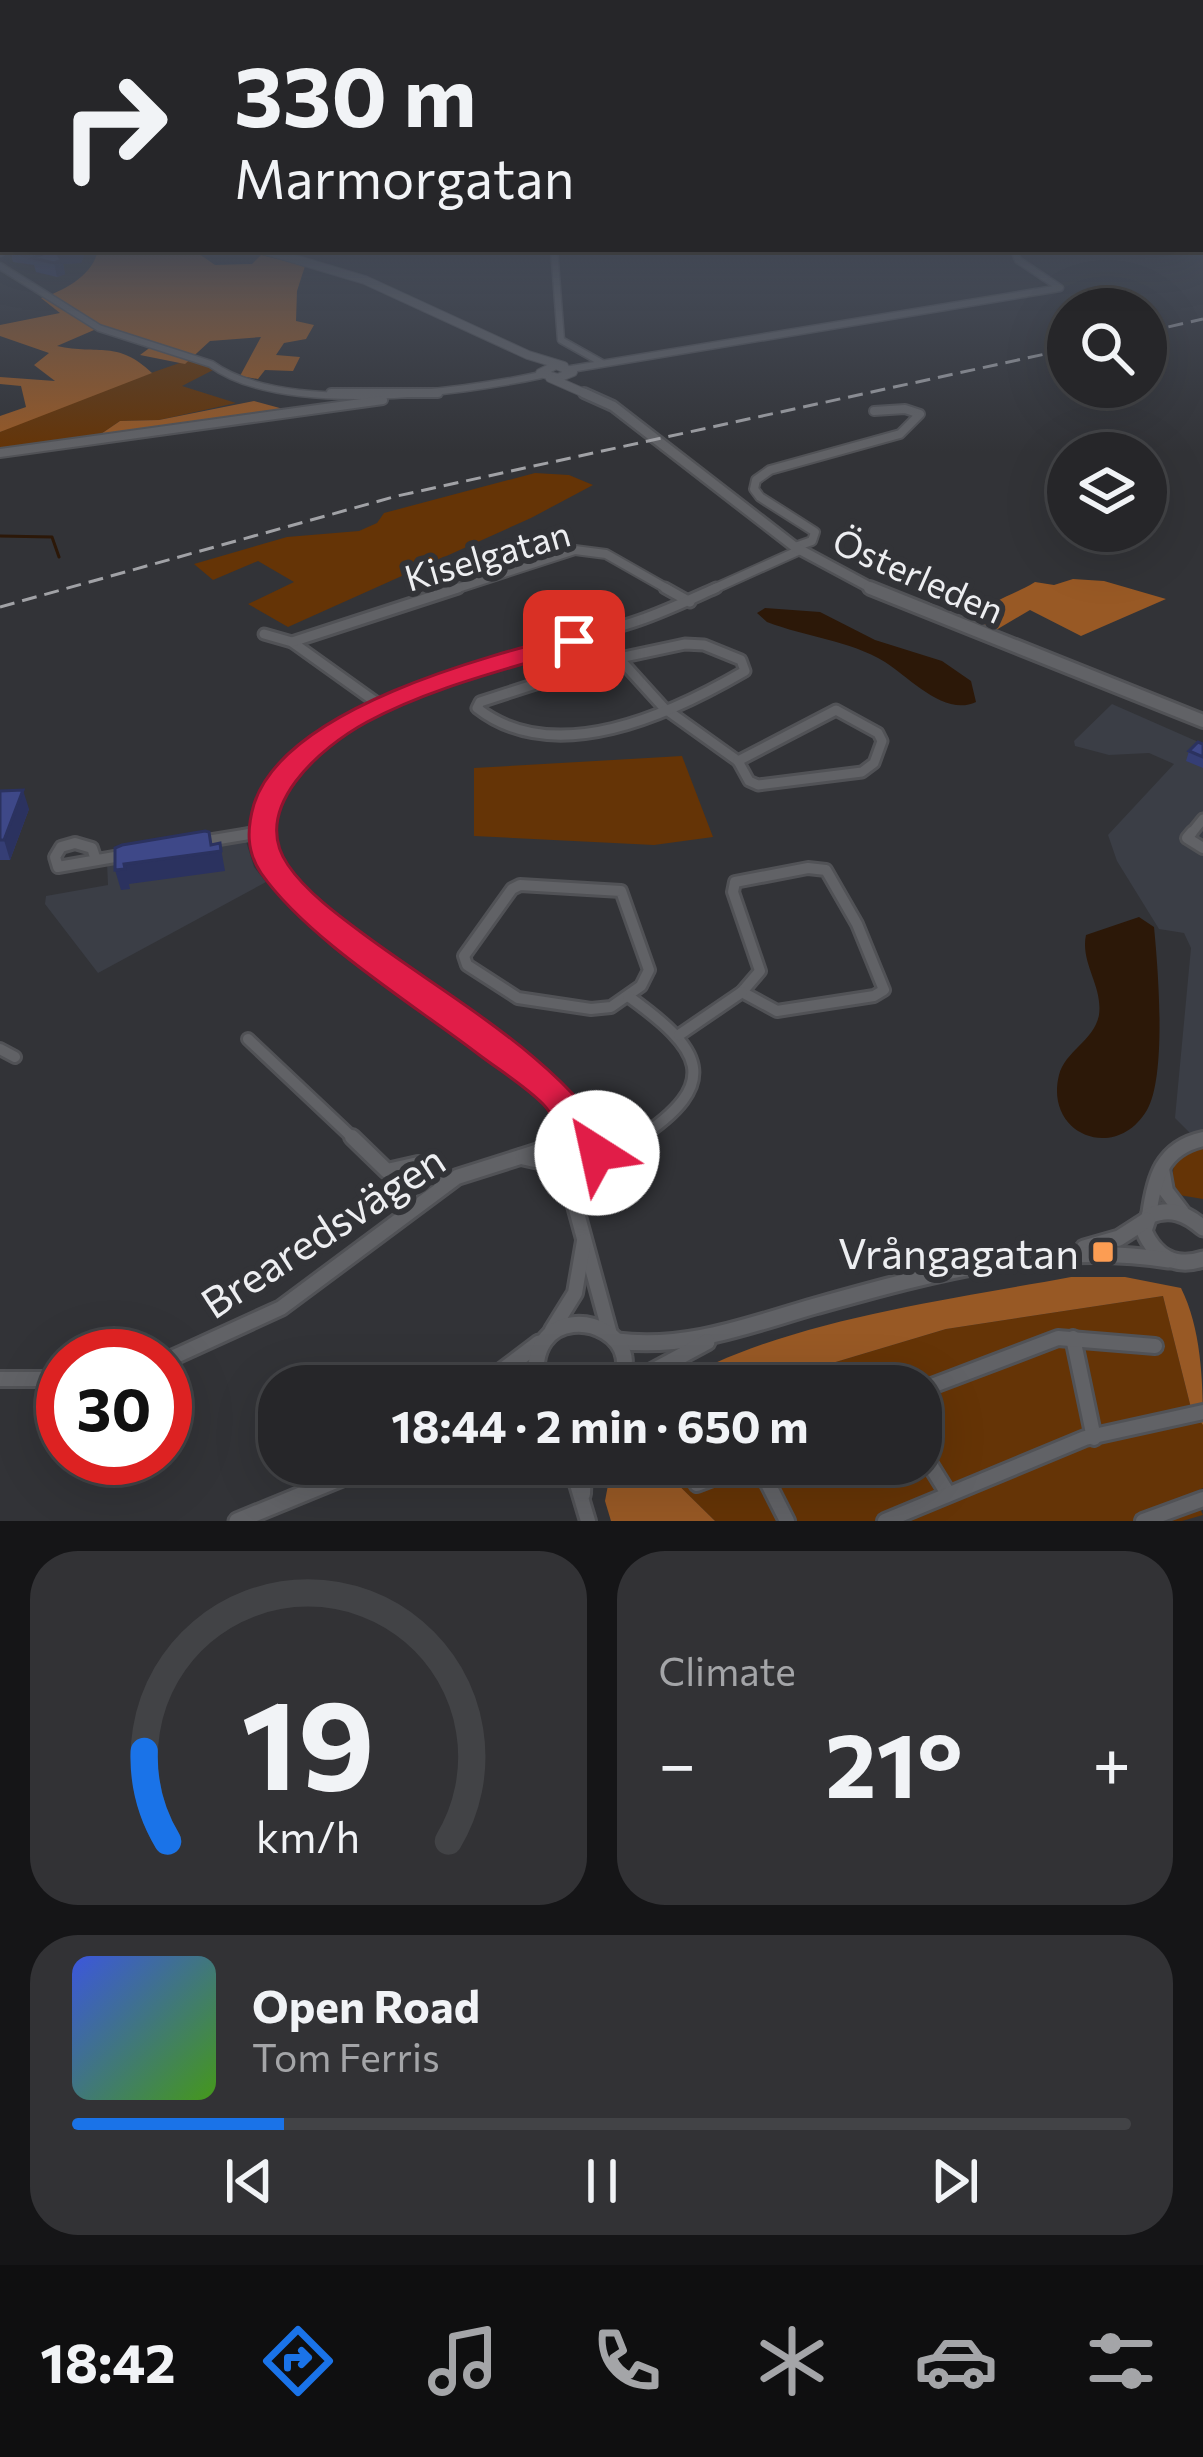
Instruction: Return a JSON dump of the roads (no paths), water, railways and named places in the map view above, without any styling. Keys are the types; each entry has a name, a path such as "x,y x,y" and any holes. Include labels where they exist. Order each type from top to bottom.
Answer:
{"main road":[{"path":"431,310 569,369"},
{"path":"529,355 544,374 569,369"},
{"name":"Österleden","path":"569,369 572,382 634,420 797,549 875,592 1203,721"},
{"name":"Österleden","path":"544,374 580,388"}],"street":[{"path":"64,310 97,328 211,364 226,375 388,400"},
{"path":"559,310 561,340 602,363"},
{"path":"569,369 926,310"},
{"path":"0,453 489,388 544,374"},
{"path":"578,1207 597,1153 571,1116 534,1076 328,924 273,868 261,832 270,797 298,761 339,728 380,705 690,602 812,541 815,532 760,497 756,480 770,470 900,434 920,414 909,409 874,410"},
{"name":"Kiselgatan","path":"292,642 575,550 606,554 690,602"},
{"path":"264,634 292,642 380,705"},
{"path":"597,634 670,713 711,737 738,761 749,781 758,785 862,772 874,763 882,741 878,733 836,710 738,761"},
{"path":"695,644 746,664 746,671 670,713 628,728 523,734 504,728 477,708 480,702 619,658 695,644"},
{"path":"1203,819 1187,838 1203,848"},
{"path":"184,845 261,832"},
{"path":"96,860 92,848 75,843 57,851 58,867 132,854"},
{"path":"679,1035 756,979 760,964 732,886 740,879 808,868 826,870 857,925 884,990 874,996 783,1011 742,992"},
{"path":"514,887 616,890 626,897 649,970 628,996 598,1010 525,1000 467,965 464,956 514,887"},
{"path":"516,1157 563,1168 590,1167 629,1144 690,1091 692,1060 679,1035 628,996"},
{"path":"248,1039 387,1171 418,1164 444,1184"},
{"path":"0,1049 15,1057"},
{"path":"571,1116 557,1153 626,1365"},
{"path":"1169,1260 1146,1240 1162,1163 1178,1144 1203,1138"},
{"path":"565,1142 629,1144"},
{"name":"Brearedsvägen","path":"192,1348 269,1312 341,1264 444,1184 565,1142"},
{"path":"1162,1163 1166,1191 1195,1219"},
{"path":"509,1365 546,1337 577,1323 614,1338 656,1345 720,1335 943,1274 1064,1254 1119,1238 1161,1211 1195,1219"},
{"path":"532,1365 575,1293 584,1235"},
{"path":"1064,1254 1124,1252 1188,1264 1203,1259"},
{"path":"663,1365 720,1335"},
{"path":"942,1382 1058,1338 1155,1346"},
{"path":"1073,1338 1094,1438"},
{"path":"0,1379 36,1379"},
{"path":"885,1521 947,1492 1094,1438 1203,1412"},
{"path":"942,1484 947,1492"},
{"path":"237,1521 325,1485"},
{"path":"578,1485 588,1521"},
{"path":"583,1485 583,1500"},
{"path":"769,1485 787,1521"},
{"path":"1143,1521 1203,1499"}],"waterway":[{"path":"0,536 52,537 59,557"}],"railway":[{"path":"1167,327 1203,319"},
{"path":"0,607 397,496 1047,354"}],"place":[{"name":"Vrångagatan","path":"1103,1252"}]}
